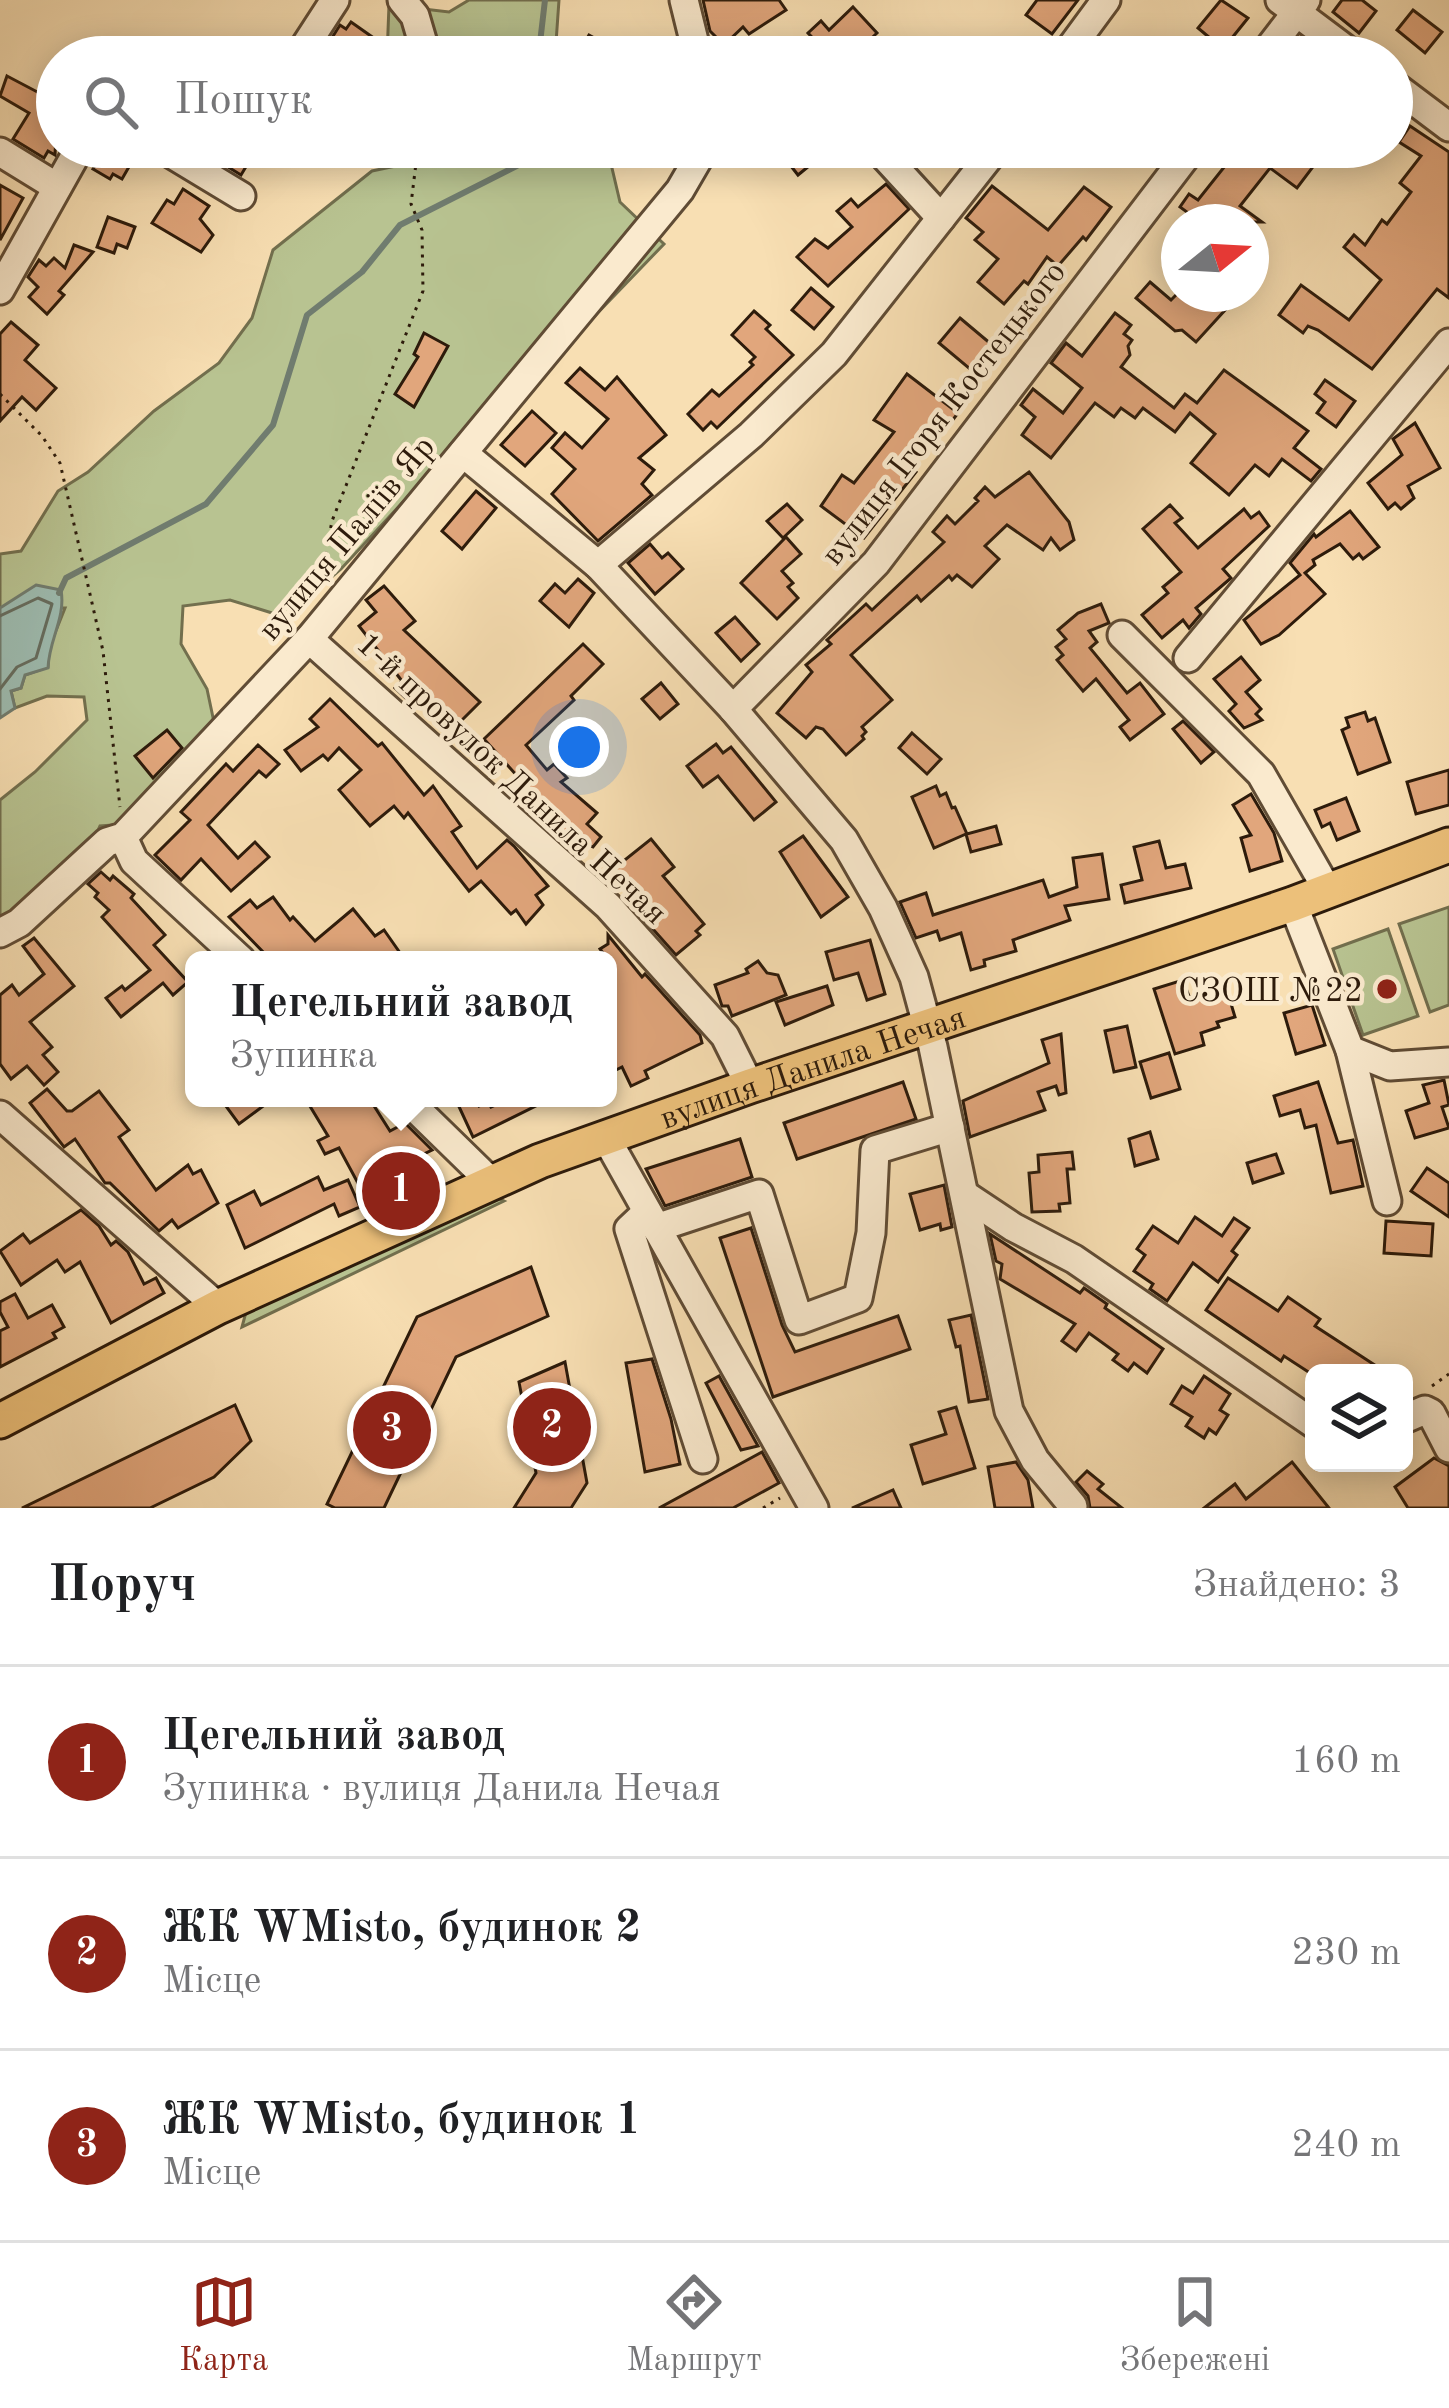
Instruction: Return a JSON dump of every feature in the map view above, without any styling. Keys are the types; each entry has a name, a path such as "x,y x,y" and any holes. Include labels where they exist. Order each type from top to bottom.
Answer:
{"main road":[{"name":"вулиця Данила Нечая","path":"0,1421 218,1307 490,1181 605,1136 1293,904 1449,845"}],"street":[{"path":"312,36 335,0"},
{"path":"402,0 415,16 421,36"},
{"path":"684,0 693,36"},
{"path":"1079,36 1106,0"},
{"path":"1275,36 1294,4 1331,36"},
{"path":"1413,100 1449,127"},
{"path":"0,152 57,187"},
{"path":"0,290 68,168"},
{"path":"195,168 241,196"},
{"name":"вулиця Паліїв Яр","path":"0,933 20,923 107,842 123,837 309,639 680,190 693,168"},
{"path":"895,168 941,218"},
{"path":"598,565 751,435 834,354 980,168"},
{"name":"вулиця Ігоря Костецького","path":"734,710 876,563 1177,168"},
{"path":"1188,658 1449,343"},
{"path":"463,454 598,565 734,710 844,840 884,908 914,976 928,1028 1016,1430 1073,1507"},
{"path":"1122,635 1261,774 1328,891"},
{"name":"1-й провулок Данила Нечая","path":"309,639 608,906 725,1036 750,1086"},
{"path":"123,837 134,861 231,951"},
{"path":"1293,904 1350,1050 1387,1201"},
{"path":"1350,1050 1390,1066 1449,1062"},
{"path":"414,1107 490,1181"},
{"path":"0,1115 218,1307"},
{"path":"703,1459 629,1228 759,1194 799,1320 858,1298 871,1233 875,1150 950,1127"},
{"path":"605,1136 814,1508"},
{"path":"965,1195 1074,1259 1305,1418"},
{"path":"1413,1416 1425,1410 1431,1413 1449,1448"}],"path":[{"path":"309,639 332,521 423,291 422,230 411,204 415,168"},
{"path":"0,394 42,436 60,463 103,651 123,837"}],"green space":[{"path":"469,0 559,0 556,36 388,36 389,5 449,12"},
{"path":"612,168 620,202 664,244 559,353 524,371 341,569 285,617 230,600 183,606 181,644 207,689 215,727 127,824 100,826 87,854 0,929 0,800 87,720 84,697 47,696 15,708 11,691 21,688 25,675 48,667 49,648 65,608 0,608 0,554 21,551 58,491 88,472 154,411 219,363 252,318 273,250 372,171"},
{"path":"1449,907 1449,1005 1430,1012 1399,924"},
{"path":"1388,929 1418,1016 1363,1035 1333,949"},
{"path":"492,1195 504,1201 242,1327 246,1312"}],"water":[{"path":"36,585 61,590 48,668 25,675 21,688 11,691 15,708 0,718 0,608"}],"building":[{"path":"703,0 779,0 786,10 749,34 743,27 734,36 715,36"},
{"path":"1037,0 1078,0 1052,34 1026,15"},
{"path":"1221,0 1248,18 1233,36 1208,36 1198,28"},
{"path":"1342,0 1362,0 1376,11 1359,33 1333,12"},
{"path":"853,7 877,33 808,33 821,21 829,30"},
{"path":"1413,10 1442,32 1425,53 1413,43 1413,36 1397,30"},
{"path":"351,22 371,36 333,36 340,25 346,29"},
{"path":"7,76 36,91 36,153 13,139 29,113 0,96"},
{"path":"1413,128 1449,152 1449,298 1437,289 1372,369 1318,330 1308,326 1303,333 1279,315 1301,285 1349,320 1381,280 1344,247 1354,235 1365,245 1382,220 1387,224 1411,192 1400,183 1421,156 1413,151"},
{"path":"128,168 122,179 113,174 110,179 93,169"},
{"path":"1223,168 1270,168 1242,204 1182,204 1189,194 1198,200"},
{"path":"1270,168 1312,168 1297,188"},
{"path":"886,184 909,209 828,286 797,257 815,239 828,248 852,227 837,211 851,199 858,207"},
{"path":"0,185 23,198 0,240"},
{"path":"992,186 1048,230 1084,187 1111,207 1058,266 1047,257 1028,284 1024,281 1004,304 978,282 998,259 975,240 983,232 966,218"},
{"path":"183,189 209,206 200,219 213,235 201,252 152,223 167,200 174,204"},
{"path":"108,217 135,227 127,248 117,244 114,253 97,247"},
{"path":"74,245 93,252 59,291 64,295 47,314 29,297 38,287 28,277 39,260 46,266 54,258 65,268"},
{"path":"1150,282 1161,291 1161,312 1223,312 1196,342 1136,298"},
{"path":"811,288 833,307 814,329 792,310"},
{"path":"754,311 793,355 717,428 711,422 703,430 688,414 712,390 719,396 753,365 750,362 755,357 732,335"},
{"path":"1115,313 1131,325 1124,334 1132,340 1130,355 1121,367 1174,408 1185,394 1197,403 1224,370 1308,431 1294,448 1321,469 1311,481 1282,459 1269,476 1255,465 1229,495 1191,463 1215,434 1190,413 1175,432 1143,408 1135,418 1121,408 1114,417 1095,403 1051,458 1022,435 1035,417 1021,405 1033,389 1063,413 1082,388 1051,363 1066,343 1082,356"},
{"path":"960,318 991,344 970,369 939,343"},
{"path":"11,322 38,345 25,360 56,388 36,410 22,397 0,421 0,334"},
{"path":"424,333 448,346 414,407 395,394 418,357 414,354"},
{"path":"580,368 605,390 617,377 666,435 639,458 654,470 642,484 652,495 598,541 552,494 575,469 552,448 565,433 582,448 608,419 566,383"},
{"path":"907,374 958,413 908,466 916,472 864,538 821,506 842,475 854,483 894,432 874,420"},
{"path":"1325,380 1355,401 1336,427 1317,413 1325,402 1315,394"},
{"path":"532,411 556,433 525,466 501,445"},
{"path":"1415,423 1440,468 1408,486 1414,498 1401,509 1395,503 1388,509 1368,483 1402,455 1393,439"},
{"path":"1029,472 1069,522 1074,540 1060,550 1051,538 1043,550 1007,525 985,546 999,559 972,587 957,575 952,580 949,576 921,601 917,596 851,655 892,700 862,727 864,739 846,755 823,729 816,727 806,738 777,713 812,672 806,665 831,644 827,640 866,604 872,610 944,542 933,532 947,516 955,524 985,487 995,497"},
{"path":"476,491 496,508 462,549 442,531"},
{"path":"787,504 802,520 783,538 767,521"},
{"path":"1170,505 1182,518 1175,523 1198,548 1244,509 1251,518 1259,512 1269,526 1223,569 1231,578 1196,608 1201,614 1189,628 1183,620 1162,638 1142,615 1168,593 1163,587 1181,572 1143,529"},
{"path":"1350,511 1379,547 1363,559 1359,554 1353,559 1340,544 1313,560 1315,565 1305,573 1325,594 1279,635 1261,644 1244,620 1300,575 1290,563 1314,534 1316,537"},
{"path":"786,537 801,554 782,571 798,598 777,619 741,583"},
{"path":"650,544 662,558 668,553 683,569 655,594 628,563"},
{"path":"578,579 594,593 569,627 540,601 555,584 565,593"},
{"path":"384,586 415,621 404,630 480,702 453,729 418,695 411,703 395,688 402,681 359,626 376,612 366,600"},
{"path":"1101,604 1109,623 1089,631 1097,642 1090,648 1127,693 1140,683 1164,714 1130,740 1120,727 1129,720 1096,679 1083,691 1057,660 1063,655 1056,647 1066,639 1058,630 1078,613"},
{"path":"735,617 759,644 741,661 716,633"},
{"path":"583,644 603,664 571,696 574,700 526,745 547,770 554,764 567,778 561,782 597,813 587,824 601,837 593,847 580,841 574,849 535,805 530,810 515,797 521,792 513,783 519,778 484,739"},
{"path":"1241,657 1260,680 1246,692 1261,709 1256,714 1262,720 1244,728 1229,711 1236,704 1214,679"},
{"path":"661,683 678,704 660,719 642,699"},
{"path":"330,699 378,746 382,743 424,795 433,786 461,826 452,832 477,868 507,840 514,846 548,886 536,895 543,905 526,924 481,881 469,891 408,813 404,818 394,806 370,826 339,790 361,770 339,748 328,760 323,755 301,771 285,750 318,727 310,719"},
{"path":"1365,712 1368,721 1375,718 1390,762 1358,774 1342,730 1349,727 1346,718"},
{"path":"1183,721 1214,752 1201,763 1173,729"},
{"path":"167,730 182,748 153,778 135,756"},
{"path":"912,733 941,759 927,774 899,748"},
{"path":"716,744 723,753 731,747 776,802 754,820 718,776 703,787 687,766"},
{"path":"258,745 279,764 266,777 259,771 208,825 238,858 255,842 269,857 231,891 201,859 181,880 155,855 190,820 181,812 226,764 233,771"},
{"path":"1449,770 1449,805 1416,814 1407,782"},
{"path":"936,786 940,796 946,793 967,834 996,826 1001,844 971,852 966,834 934,848 912,797"},
{"path":"1251,794 1274,833 1282,861 1250,871 1241,838 1251,835 1233,805"},
{"path":"1346,798 1359,831 1337,840 1330,823 1322,827 1315,810"},
{"path":"803,836 848,897 821,917 780,852"},
{"path":"651,839 674,867 663,876 704,924 696,931 700,935 676,955 611,871"},
{"path":"1159,841 1166,868 1185,864 1191,888 1125,903 1121,885 1142,880 1134,847"},
{"path":"1102,854 1109,899 1065,906 1070,920 1013,940 1016,951 984,960 985,966 971,970 961,933 940,940 937,931 916,938 900,902 926,893 933,915 1043,880 1049,897 1077,887 1073,858"},
{"path":"101,872 134,894 131,898 165,935 154,945 185,979 173,995 163,983 121,1017 106,998 150,970 102,917 109,910 88,884"},
{"path":"273,897 315,941 353,909 375,936 384,930 399,951 262,951 229,917 250,900 257,908"},
{"path":"608,935 700,1035 702,1043 645,1071 648,1078 631,1086 622,1067 617,1070 617,951 601,951"},
{"path":"34,938 74,986 30,1022 52,1047 43,1055 58,1072 44,1085 27,1066 11,1079 0,1064 0,995 12,985 19,995 44,974 23,946"},
{"path":"870,940 885,994 867,1000 858,973 834,980 826,952"},
{"path":"758,961 767,973 778,975 786,995 732,1016 728,1006 722,1006 715,985 748,973 746,969"},
{"path":"1183,980 1190,999 1226,987 1235,1017 1201,1033 1204,1045 1175,1054 1154,989"},
{"path":"827,986 833,1005 785,1025 776,1002"},
{"path":"1312,1005 1325,1045 1296,1054 1284,1013"},
{"path":"1127,1026 1136,1067 1114,1072 1105,1031"},
{"path":"1061,1034 1066,1093 1059,1095 1056,1086 1038,1092 1045,1110 970,1137 963,1101 1049,1063 1042,1040"},
{"path":"1169,1053 1180,1089 1151,1098 1140,1062"},
{"path":"1444,1080 1449,1105 1442,1107 1449,1128 1415,1138 1406,1111 1429,1103 1423,1085"},
{"path":"903,1082 916,1119 797,1159 784,1123"},
{"path":"1318,1082 1338,1143 1353,1140 1363,1186 1331,1193 1316,1125 1305,1128 1300,1110 1280,1116 1274,1096"},
{"path":"47,1089 67,1111 99,1091 129,1130 119,1137 156,1190 188,1165 193,1174 201,1170 218,1203 178,1228 172,1220 159,1231 105,1183 75,1139 64,1147 30,1103"},
{"path":"227,1107 262,1107 239,1124"},
{"path":"310,1107 375,1107 390,1131 405,1123 432,1150 359,1185 339,1148 325,1154 318,1141 328,1136"},
{"path":"459,1107 534,1107 473,1137"},
{"path":"1150,1132 1158,1159 1135,1166 1129,1139"},
{"path":"740,1139 752,1177 665,1206 646,1169"},
{"path":"1072,1152 1074,1169 1067,1169 1070,1203 1059,1204 1060,1211 1032,1212 1029,1173 1039,1172 1038,1155"},
{"path":"1276,1154 1283,1173 1253,1183 1247,1163"},
{"path":"1427,1168 1449,1183 1449,1217 1411,1191"},
{"path":"318,1177 324,1190 348,1180 360,1207 339,1216 334,1204 245,1248 227,1205 254,1191 261,1205"},
{"path":"944,1185 952,1227 941,1230 940,1224 920,1230 910,1194"},
{"path":"81,1210 111,1245 116,1241 128,1252 144,1284 156,1278 164,1293 111,1323 80,1262 65,1272 57,1260 21,1285 0,1251 23,1234 30,1243"},
{"path":"1195,1217 1222,1236 1234,1218 1249,1228 1218,1282 1193,1263 1167,1301 1134,1271 1145,1255 1137,1249 1153,1226 1178,1243"},
{"path":"1386,1221 1433,1224 1431,1256 1384,1253"},
{"path":"751,1228 795,1352 898,1316 910,1349 773,1397 720,1238"},
{"path":"990,1234 1080,1293 1084,1288 1163,1349 1147,1373 1134,1363 1128,1371 1113,1360 1118,1354 1089,1333 1076,1351 1062,1341 1075,1324 1000,1279 1002,1264 996,1261"},
{"path":"531,1267 548,1316 456,1357 384,1508 327,1504 417,1317"},
{"path":"1228,1278 1278,1311 1288,1297 1320,1319 1315,1326 1373,1364 1305,1364 1305,1370 1284,1356 1281,1361 1206,1310"},
{"path":"15,1294 28,1318 52,1305 64,1327 53,1333 56,1338 0,1367 0,1331 8,1327 0,1302"},
{"path":"971,1315 988,1399 969,1402 960,1346 956,1347 949,1320"},
{"path":"652,1359 680,1464 645,1472 626,1363"},
{"path":"565,1362 587,1483 571,1508 514,1508 536,1473 519,1382"},
{"path":"719,1376 758,1446 741,1450 706,1383"},
{"path":"1204,1376 1230,1394 1220,1410 1228,1415 1216,1434 1209,1429 1204,1438 1186,1426 1192,1417 1171,1404 1182,1386 1193,1393"},
{"path":"235,1405 251,1441 214,1477 150,1508 22,1508"},
{"path":"956,1407 975,1468 923,1484 911,1445 946,1434 939,1412"},
{"path":"762,1452 779,1483 733,1508 659,1508"},
{"path":"1434,1458 1449,1466 1449,1508 1408,1508 1395,1487"},
{"path":"1016,1462 1028,1480 1033,1508 995,1508 988,1467"},
{"path":"1292,1462 1329,1508 1204,1508 1235,1484 1246,1499"},
{"path":"1087,1471 1103,1484 1098,1489 1122,1508 1090,1508 1088,1496 1076,1482"},
{"path":"893,1490 901,1508 852,1508"}],"waterway":[{"path":"541,36 545,0"},
{"path":"59,593 66,578 206,504 273,425 307,315 362,272 400,225 513,168"}],"place":[{"name":"СЗОШ №22","path":"1387,989"},
{"name":"Цегельний завод","path":"401,1191"},
{"name":"ЖК WMisto, будинок 2","path":"552,1427"},
{"name":"ЖК WMisto, будинок 1","path":"392,1430"}]}
